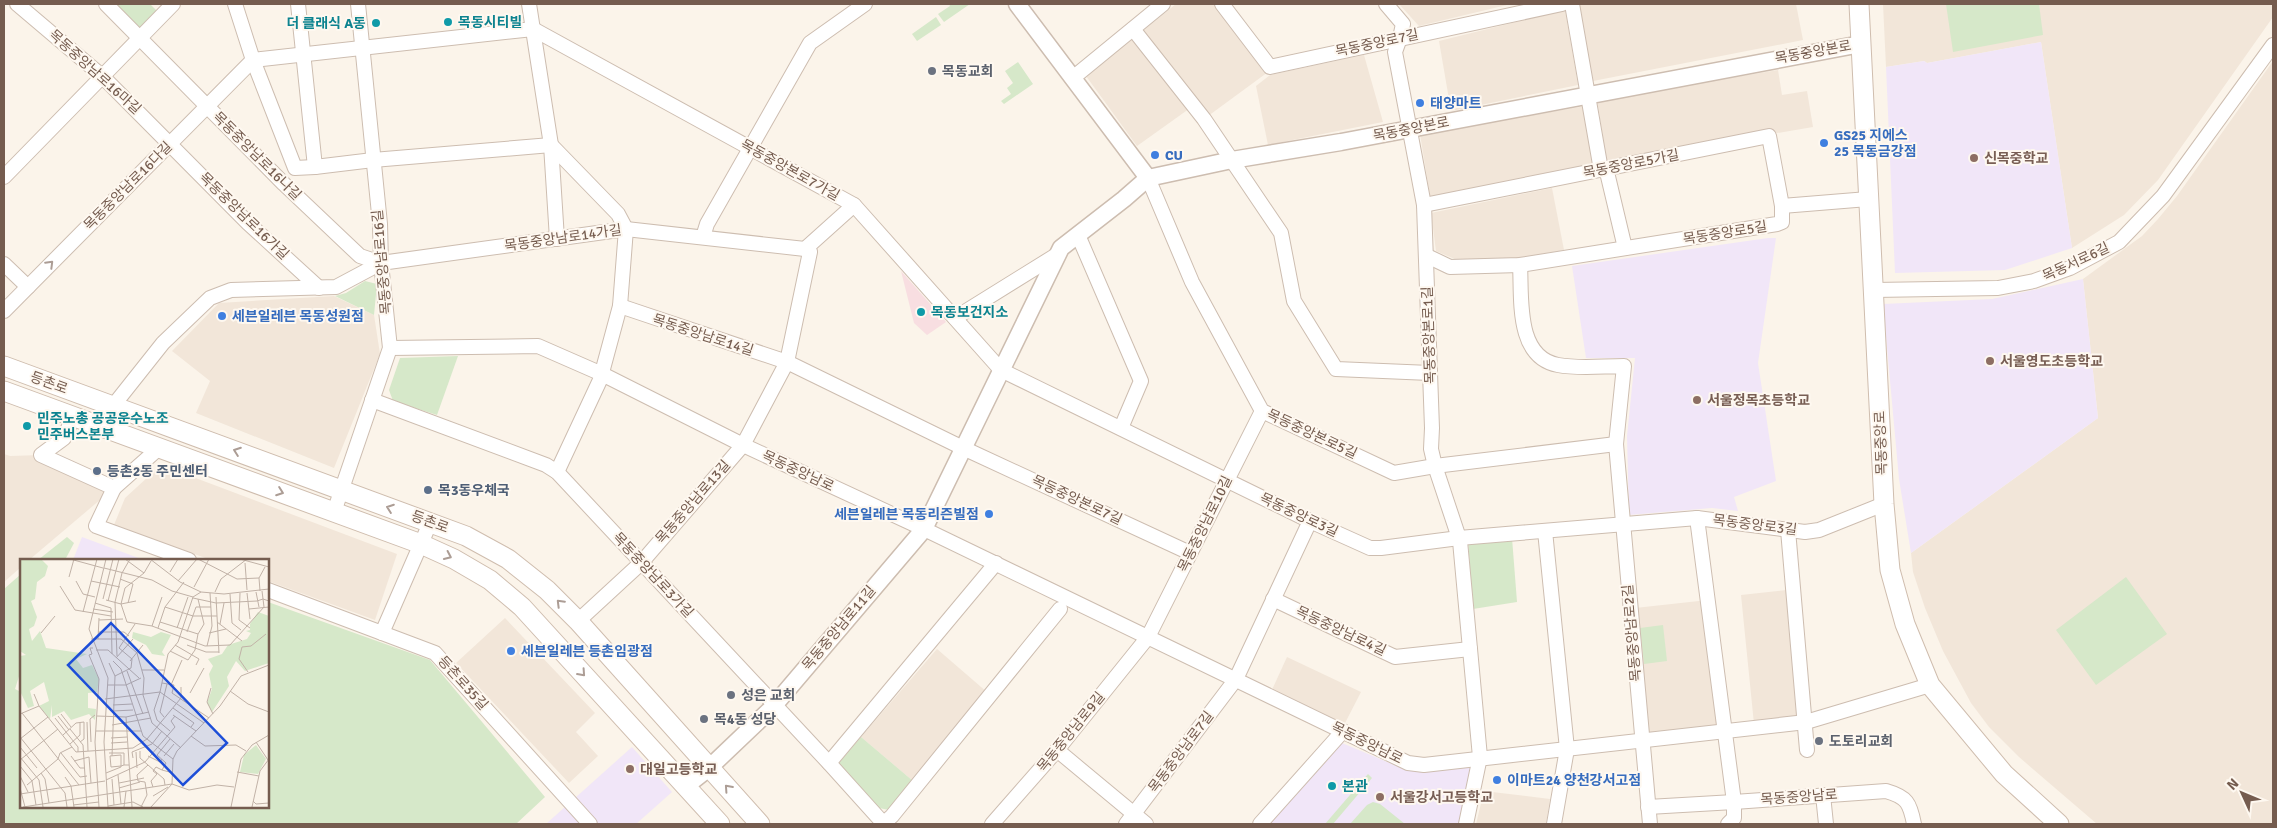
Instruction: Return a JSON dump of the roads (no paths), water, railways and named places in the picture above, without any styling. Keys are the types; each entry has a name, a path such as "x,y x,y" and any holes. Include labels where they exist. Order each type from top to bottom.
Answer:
{"main road":[{"name":"목동중앙로","path":"1859,4 1884,504 1890,570 1905,624 1930,685 2004,774 2052,822"},
{"name":"등촌로","path":"4,366 430,522 466,536 508,559 547,590 578,621 760,824"},
{"name":"등촌로","path":"4,391 421,544 454,559 490,580 522,607 720,824"}],"street":[{"name":"목동중앙남로16마길","path":"17,4 102,76 171,143"},
{"name":"목동중앙남로16나길","path":"106,4 284,184 360,256 381,263"},
{"path":"4,177 174,4"},
{"path":"235,4 253,60 295,168 551,145"},
{"path":"298,4 315,167"},
{"name":"목동중앙남로16길","path":"334,512 390,348 381,263 380,224 358,4"},
{"path":"529,4 551,145 557,239"},
{"path":"703,238 707,224 810,43 865,4"},
{"path":"924,529 1061,248 1148,178 1074,77 1017,4"},
{"path":"1074,77 1163,4"},
{"name":"목동중앙로7길","path":"1222,4 1270,66 1562,4"},
{"name":"목동중앙본로1길","path":"1386,4 1403,24 1395,52 1424,205 1427,256 1431,449 1459,538"},
{"path":"1572,4 1603,169 1625,248"},
{"path":"253,60 533,29"},
{"name":"목동중앙본로7가길","path":"533,29 854,205 1001,370"},
{"path":"1133,29 1232,160 1281,233 1294,301 1336,369 1430,373"},
{"name":"목동중앙본로","path":"1148,178 1232,160 1410,129 1861,44"},
{"name":"목동서로6길","path":"1874,290 1998,288 2034,281 2070,268 2119,242 2163,196 2273,45"},
{"name":"목동중앙남로16다길","path":"4,311 253,60"},
{"name":"목동중앙로5가길","path":"1424,205 1769,136 1782,206"},
{"name":"목동중앙남로16가길","path":"171,143 248,223 319,288"},
{"path":"551,145 618,214 626,229 620,306 602,374 557,472"},
{"name":"목동중앙본로5길","path":"1148,178 1192,282 1262,411 1394,473 1435,466 1616,444"},
{"path":"1782,206 1868,199"},
{"path":"742,445 787,362 810,252 805,248 854,205"},
{"name":"목동중앙로5길","path":"1427,256 1450,267 1520,265 1777,224 1782,222 1782,206"},
{"name":"목동중앙남로14가길","path":"381,263 626,229 805,248"},
{"path":"1078,235 1141,381 1121,428"},
{"path":"955,318 1058,254"},
{"path":"113,406 163,343 210,298 231,290 336,288 381,263"},
{"path":"4,264 28,287"},
{"path":"1520,265 1524,329 1533,349 1538,354 1558,365 1624,366 1616,444 1622,526"},
{"name":"목동중앙남로14길","path":"620,306 787,362"},
{"name":"목동중앙남로","path":"390,348 538,346 602,374 742,445 924,529 1408,763 1424,765 1806,722 1930,685"},
{"name":"목동중앙본로7길","path":"787,362 963,448 1190,553"},
{"name":"목동중앙로3길","path":"1001,370 1310,521 1370,548 1459,538 1622,526 1697,518 1805,532 1819,530 1884,504"},
{"name":"목동중앙남로3가길","path":"372,400 546,465 557,472 775,704 883,824"},
{"name":"목동중앙남로10길","path":"1148,637 1262,411"},
{"path":"73,416 64,438 41,454 114,488"},
{"name":"목동중앙남로13길","path":"578,621 641,563 742,445"},
{"path":"159,448 114,488 96,526 186,559"},
{"path":"1697,518 1734,802 1734,818 1728,824"},
{"path":"1236,679 1310,521"},
{"path":"382,633 430,522"},
{"name":"목동중앙남로2길","path":"1622,526 1650,824"},
{"name":"목동중앙남로11길","path":"686,786 709,768 775,704 924,529"},
{"path":"1788,530 1807,750"},
{"path":"1545,531 1557,633 1567,749 1554,824"},
{"path":"1459,538 1480,758 1466,824"},
{"path":"829,763 996,564"},
{"name":"등촌로35길","path":"269,590 436,653 590,824"},
{"name":"목동중앙남로4길","path":"1274,599 1395,657 1470,649"},
{"path":"883,824 892,816 1060,609"},
{"name":"목동중앙남로9길","path":"992,824 1057,750 1148,637"},
{"name":"목동중앙남로7길","path":"1130,819 1236,679"},
{"path":"1260,824 1343,731"},
{"path":"1057,750 1130,819 1146,824"},
{"name":"목동중앙남로","path":"1648,807 1886,791 1901,795 1910,807 1914,824"},
{"path":"1823,795 1826,824"}],"place":[{"name":"목동시티빌","path":"448,22"},
{"name":"더 클래식 A동","path":"376,23"},
{"name":"목동교회","path":"932,71"},
{"name":"태양마트","path":"1420,103"},
{"name":"GS25 지에스 25 목동금강점","path":"1824,143"},
{"name":"CU","path":"1155,155"},
{"name":"신목중학교","path":"1974,158"},
{"name":"목동보건지소","path":"921,312"},
{"name":"세븐일레븐 목동성원점","path":"222,316"},
{"name":"서울영도초등학교","path":"1990,361"},
{"name":"서울정목초등학교","path":"1697,400"},
{"name":"민주노총 공공운수노조 민주버스본부","path":"27,426"},
{"name":"등촌2동 주민센터","path":"97,471"},
{"name":"목3동우체국","path":"428,490"},
{"name":"세븐일레븐 목동리즌빌점","path":"989,514"},
{"name":"세븐일레븐 등촌임광점","path":"511,651"},
{"name":"성은 교회","path":"731,695"},
{"name":"목4동 성당","path":"704,719"},
{"name":"도토리교회","path":"1819,741"},
{"name":"대일고등학교","path":"630,769"},
{"name":"이마트24 양천강서고점","path":"1497,780"},
{"name":"본관","path":"1332,786"},
{"name":"서울강서고등학교","path":"1380,797"}]}
